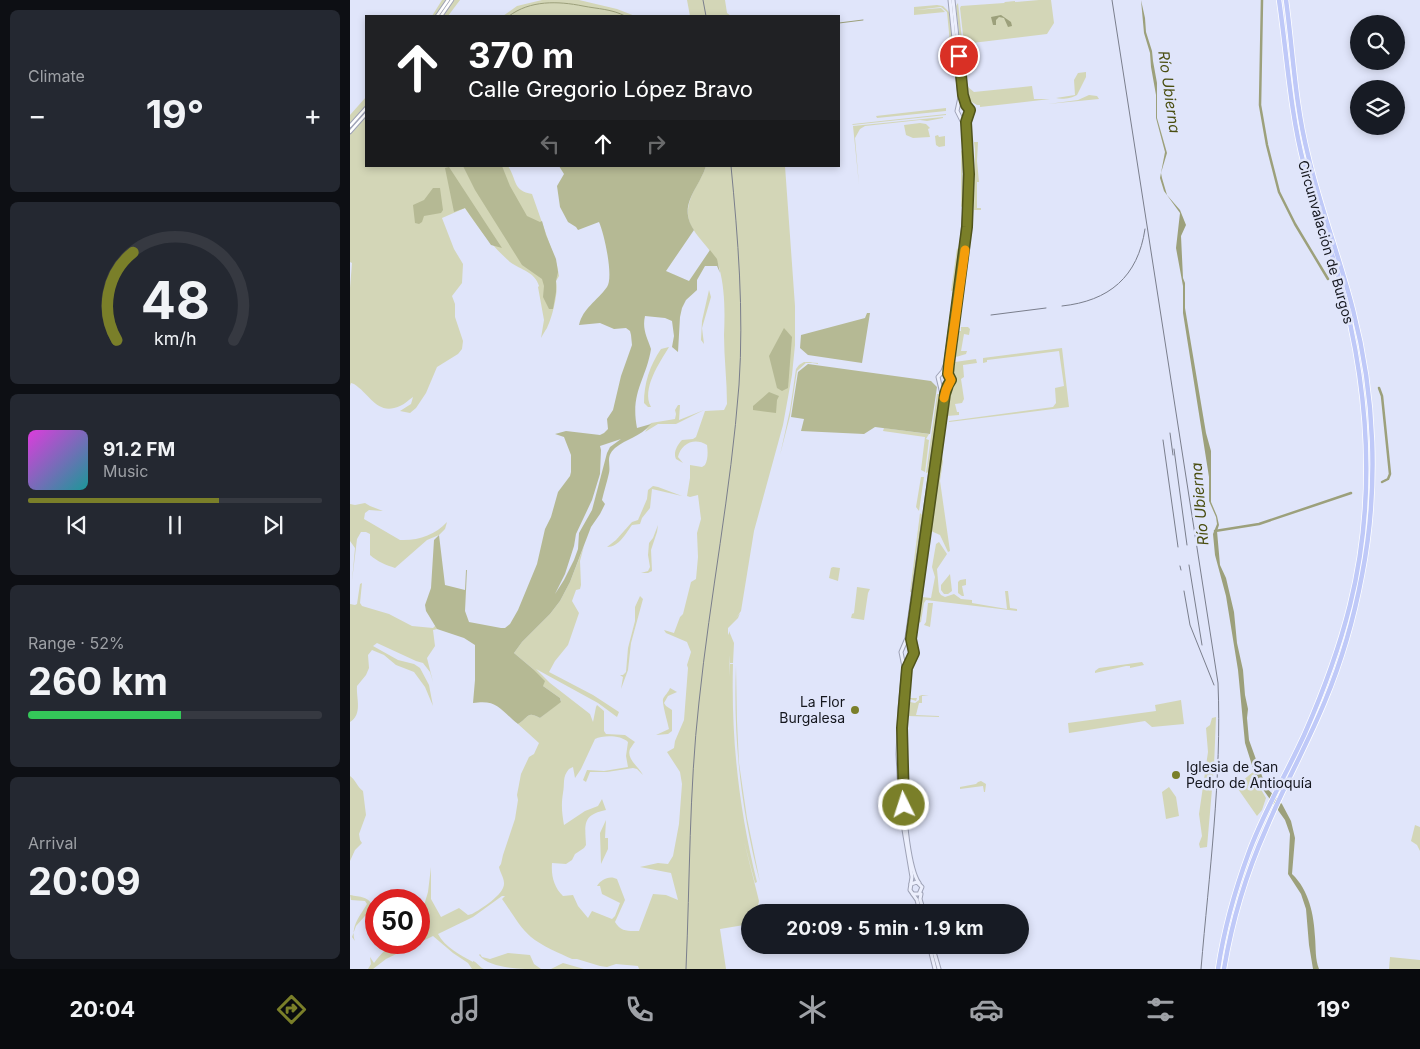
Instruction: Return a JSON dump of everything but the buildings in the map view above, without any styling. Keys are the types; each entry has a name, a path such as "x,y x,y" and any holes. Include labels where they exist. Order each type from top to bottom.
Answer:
{"highway":[{"name":"Circunvalación de Burgos","path":"1218,969 1236,890 1250,850 1307,736 1335,656 1350,603 1359,556 1366,485 1364,412 1359,366 1338,274 1309,182 1297,136 1279,0"},
{"name":"Circunvalación de Burgos","path":"1224,969 1242,891 1266,828 1337,671 1357,598 1365,558 1370,515 1372,450 1369,401 1362,349 1348,288 1305,145 1286,0"}],"main road":[{"path":"921,904 922,887 915,878 908,838 902,776 903,696 907,668 910,658 914,653 911,648 913,625 945,394 951,379 948,374 967,227 969,174 966,122 970,109 966,105 963,93 952,0"},
{"path":"919,904 910,890 912,877 901,806 898,728 904,667 901,652 907,638 942,389 938,377 946,363 966,208 965,139 963,123 957,111 960,96 952,0"},
{"path":"958,107 962,104 966,105"},
{"path":"959,115 964,117 968,115"},
{"path":"942,373 948,374"},
{"path":"940,384 948,385"},
{"path":"904,647 911,648"},
{"path":"903,657 906,659 910,658"},
{"path":"911,885 914,882 919,883"},
{"path":"913,894 921,893"},
{"path":"933,954 937,969"}],"street":[{"path":"438,15 448,0"},
{"path":"442,15 452,0"},
{"path":"350,126 365,109"},
{"path":"350,132 365,115"}],"shaded area":[{"path":"442,0 460,0 449,15 433,15"},
{"path":"542,0 579,0 617,9 632,15 504,15 517,6"},
{"path":"687,0 725,0 727,13 730,15 690,15"},
{"path":"1051,0 1054,23 1047,34 964,44 961,6"},
{"path":"1141,0 1157,83 1157,118 1167,153 1161,173 1167,195 1180,210 1186,225 1181,236 1185,308 1206,433 1211,451 1211,502 1219,525 1217,531 1220,565 1226,578 1234,612 1248,709 1249,740 1266,787 1282,804 1291,821 1295,838 1292,874 1303,888 1310,903 1319,969 1313,969 1306,909 1301,894 1288,874 1290,834 1285,820 1257,781 1245,743 1238,670 1226,596 1215,555 1213,534 1217,524 1216,517 1209,501 1209,477 1183,313 1183,286 1176,248 1180,213 1164,191 1160,178 1165,152 1156,118 1156,95 1150,53 1144,33"},
{"path":"958,3 968,94 966,94 956,6"},
{"path":"943,6 949,12 955,61 952,64 947,12 941,7 916,10 941,8 945,12 914,15 914,7"},
{"path":"1001,15 1011,22 1012,26 1008,27 1004,18 999,17 996,20 996,25 993,25 991,17"},
{"path":"1086,72 1086,77 1077,95 1061,99 1056,98 1075,95 1074,80 1078,73"},
{"path":"1032,86 1034,99 1050,99 980,107 980,105 970,101 968,87 974,92"},
{"path":"1089,95 1097,96 1099,99 1048,104 1078,100"},
{"path":"365,98 365,167 509,167 518,188 532,194 557,265 559,276 556,281 556,298 547,328 541,338 544,320 539,286 534,277 503,256 486,237 465,208 442,218 454,249 463,264 462,283 452,296 455,304 455,317 463,341 462,349 458,354 437,367 426,393 416,408 410,413 400,411 411,404 413,397 400,406 386,408 375,403 354,384 351,383 350,386 350,288 352,263 350,262 350,115"},
{"path":"946,108 946,111 877,118 876,116"},
{"path":"946,115 852,125 853,124"},
{"path":"943,117 927,121 920,120 865,126 860,129 855,138 859,185 853,126"},
{"path":"926,124 930,128 928,129 930,137 913,138 906,135 904,125"},
{"path":"938,135 939,137 945,136 945,146 939,147 936,145 935,136"},
{"path":"971,142 973,142 973,210 971,205"},
{"path":"974,142 978,142 979,182 977,182 977,208 981,208 981,210 974,210"},
{"path":"961,150 964,153 964,205 961,207"},
{"path":"449,167 502,248 491,245 465,208 454,212 445,168"},
{"path":"464,167 502,167 510,186 527,216 540,222 542,221 556,259 558,272 553,309 549,309 543,297 544,286 542,279 522,265 475,190"},
{"path":"560,167 706,167 688,205 689,221 694,230 666,271 689,281 710,250 717,259 720,273 717,266 705,266 697,280 697,290 686,300 680,317 678,352 672,347 674,336 672,321 665,318 645,316 645,329 651,349 637,395 635,416 637,428 651,424 647,429 615,448 610,454 609,473 602,500 605,504 591,527 570,582 560,601 550,614 522,642 514,653 545,681 543,686 560,698 561,702 540,718 529,715 518,724 493,704 473,703 475,645 464,638 437,629 426,611 425,605 431,588 434,540 439,535 445,585 465,590 467,570 465,611 469,622 501,628 505,628 510,624 518,610 537,564 545,529 551,517 558,492 571,472 571,455 564,437 555,434 566,431 600,435 608,429 607,419 613,410 621,376 632,345 631,335 630,331 626,328 614,329 600,323 579,325 587,309 603,292 609,282 606,245 599,222 578,230 568,222 560,207 557,186 564,174","holes":["621,439 610,447 592,510 579,533 578,549 574,560 555,594 565,574 576,534 592,500 600,474 600,446"]},
{"path":"706,167 785,167 795,306 795,345 792,375 783,425 754,531 741,611 736,618 740,613 738,618 728,628 728,633 729,635 729,631 734,643 733,663 730,663 730,655 729,676 730,664 733,664 735,747 745,828 757,882 755,883 744,841 758,904 741,904 741,926 720,929 726,969 639,969 638,966 616,964 607,967 600,966 572,959 551,949 527,933 502,899 505,896 502,896 473,917 438,934 453,950 484,969 472,969 468,963 433,936 430,937 430,889 428,889 431,867 431,899 441,917 459,908 468,915 472,914 492,901 501,892 504,881 499,867 515,819 521,774 529,757 534,754 539,743 518,724 529,715 540,718 561,701 560,698 543,686 533,669 514,653 560,601 570,582 584,546 580,561 581,585 580,589 576,590 572,601 579,613 568,645 549,672 593,695 619,712 617,717 598,703 536,669 550,683 590,714 593,722 597,705 604,711 604,731 606,734 625,735 635,742 629,753 643,775 633,768 607,772 590,772 586,782 583,780 587,770 604,771 628,767 626,756 628,742 612,736 595,739 575,778 573,767 569,769 565,777 562,797 564,825 585,811 598,806 602,799 606,810 598,812 589,818 586,826 586,845 575,854 572,860 566,864 552,863 554,881 557,889 563,896 573,895 578,906 588,918 592,911 612,919 620,903 602,894 600,886 597,886 606,878 617,879 625,900 615,922 620,928 628,931 639,931 653,894 666,895 678,900 671,873 640,867 658,863 668,864 673,856 679,824 682,784 680,772 667,752 674,748 684,720 687,665 691,652 687,642 666,633 664,630 674,633 683,614 691,582 696,579 698,557 697,533 701,519 698,495 687,496 690,465 702,467 705,465 707,445 693,442 685,445 678,457 683,463 676,459 675,452 682,440 696,437 705,411 724,410 727,404 724,301 721,275 716,260 689,222 688,208"},
{"path":"433,188 440,188 443,210 441,213 424,216 419,224 415,223 413,205 424,200"},
{"path":"973,215 967,260 965,258 970,219"},
{"path":"957,248 959,251 954,290 951,291"},
{"path":"967,267 961,309 959,307 964,268"},
{"path":"709,290 711,297 702,328 704,344 701,340 702,321"},
{"path":"867,313 870,313 862,363 808,355 800,348 801,335 865,318"},
{"path":"961,327 968,327 970,329 969,335 964,334 961,351 967,351 966,354 956,357 959,331 961,331"},
{"path":"784,328 792,337 788,388 782,391 777,388 769,356"},
{"path":"669,347 650,384 648,392 651,407 648,407 644,403 648,374 661,349"},
{"path":"1062,348 1069,407 949,422 1053,407 1056,403 1055,388 1064,386 1059,351 987,360 987,362 983,363 983,358"},
{"path":"976,359 977,363 963,365 964,377 961,379 964,399 962,403 955,404 959,415 947,416 952,387 955,381 953,373 955,362"},
{"path":"804,362 807,362 797,371 790,416 780,455 790,410 796,369"},
{"path":"808,364 931,381 937,387 930,434 875,427 864,434 801,431 804,419 791,417 798,372"},
{"path":"769,392 779,396 776,413 753,410 753,406"},
{"path":"937,394 940,394 929,472 926,473"},
{"path":"680,405 679,420 704,410 676,424 658,424 645,432 651,423 675,419 675,410"},
{"path":"884,428 929,434 926,439 929,440 925,472 921,470 925,437 883,431"},
{"path":"941,456 930,531 928,526 938,457"},
{"path":"942,456 940,481 950,551 948,552 940,535 931,531"},
{"path":"921,477 924,477 919,511 916,507"},
{"path":"653,486 682,496 652,489 650,508 640,524 632,525 619,542 607,547 632,522 638,520 647,499 648,490"},
{"path":"365,503 383,511 369,510 365,513 364,519 400,540 426,536 447,522 445,529 439,535 427,540 395,568 376,560 370,555 370,534 361,532 357,539 352,581 355,548 350,541 350,504"},
{"path":"920,513 923,516 912,592 910,592"},
{"path":"658,525 651,550 652,571 641,573 648,571 650,567 649,543"},
{"path":"929,537 917,623 915,621 926,540"},
{"path":"939,542 947,554 937,569 939,592 941,595 945,597 954,594 961,599 972,600 972,603 1007,609 1005,591 1008,591 1010,608 1017,609 1017,611 926,600 921,622 918,623 922,597 931,598 935,577 932,567 936,544"},
{"path":"831,568 840,568 838,581 829,578"},
{"path":"950,574 952,591 944,594 941,590 941,585"},
{"path":"966,579 966,585 962,586 964,596 962,596 958,593 958,582"},
{"path":"362,583 360,603 362,606 389,614 412,626 433,628 436,625 437,629 433,630 435,646 427,658 433,682 430,672 423,663 377,643 373,646 398,660 414,664 420,668 429,685 433,706 425,687 414,672 396,665 384,655 372,650 368,655 369,668 357,686 358,710 354,719 350,722 350,604 357,604 360,584"},
{"path":"857,587 870,589 864,620 851,618 854,613"},
{"path":"640,596 643,599 631,643 628,670 621,689 623,677 620,675 626,672 628,648 635,621 635,607"},
{"path":"928,603 933,603 930,627 924,625"},
{"path":"1142,662 1144,665 1130,668 1130,666 1126,666 1095,673 1099,668"},
{"path":"736,665 739,763 747,818 760,882 743,801 737,747"},
{"path":"670,688 677,692 668,696 664,703 672,710 672,731 668,734 656,735 669,729 663,699"},
{"path":"922,695 929,696 922,696 922,703 919,703 916,715 939,717 908,716 909,698 917,698 916,701 910,699 910,702 915,703 919,700 919,696"},
{"path":"1181,700 1184,724 1152,727 1145,721 1069,733 1068,723 1156,711 1155,705"},
{"path":"1216,717 1207,847 1200,848 1199,844 1202,836 1199,814 1208,752 1206,728 1210,725 1212,718"},
{"path":"1253,772 1266,798 1262,810 1257,816 1236,786"},
{"path":"350,776 363,791 366,815 359,834 362,843 355,850 350,861"},
{"path":"981,781 986,784 985,792 983,786 960,789 960,787 976,784"},
{"path":"1169,787 1176,797 1179,816 1166,819 1162,792"},
{"path":"606,820 605,838 608,838 608,849 601,864 600,833"},
{"path":"1415,825 1420,827 1420,851 1417,845 1411,841"},
{"path":"350,895 365,898 365,901 351,900"},
{"path":"365,907 365,916 356,926 354,932 356,922"},
{"path":"508,953 530,955 534,964 541,969 498,966 484,960 479,955 490,959"},
{"path":"382,954 396,954 373,969 368,969 371,964 370,957 374,963"},
{"path":"1390,957 1420,960 1420,969 1389,969"},
{"path":"563,963 584,969 551,969"}],"waterway":[{"path":"1262,0 1260,105 1267,145 1279,192 1295,224 1328,279"},
{"path":"511,15 526,7 545,3 574,4 622,15"},
{"path":"840,23 863,20"},
{"path":"1379,388 1382,396 1390,474 1388,479 1382,482"},
{"name":"Río Ubierna","path":"1215,531 1259,524 1351,493"}],"railway":[{"path":"703,0 706,15"},
{"path":"1112,0 1218,683 1219,719 1216,790 1201,969"},
{"path":"686,969 696,735 731,464 739,385 741,303 731,167"},
{"path":"1062,306 1094,299 1118,284 1136,261 1145,229"},
{"path":"991,315 1046,308"},
{"path":"1170,433 1173,455"},
{"path":"1163,440 1178,547"},
{"path":"1174,449 1187,545"},
{"path":"1189,565 1202,645"},
{"path":"1180,566 1181,570"},
{"path":"1184,591 1190,625 1214,685"}],"slow traffic":[{"path":"944,398 951,380 948,369 965,250"}],"place":[{"name":"La Flor Burgalesa","path":"855,710"},
{"name":"Iglesia de San Pedro de Antioquía","path":"1176,775"}],"route":[{"path":"904,805 901,747 905,682 908,664 914,653 911,648 911,639 945,394 951,380 948,369 967,227 969,174 966,122 970,110 966,105 963,95 959,56"}]}
